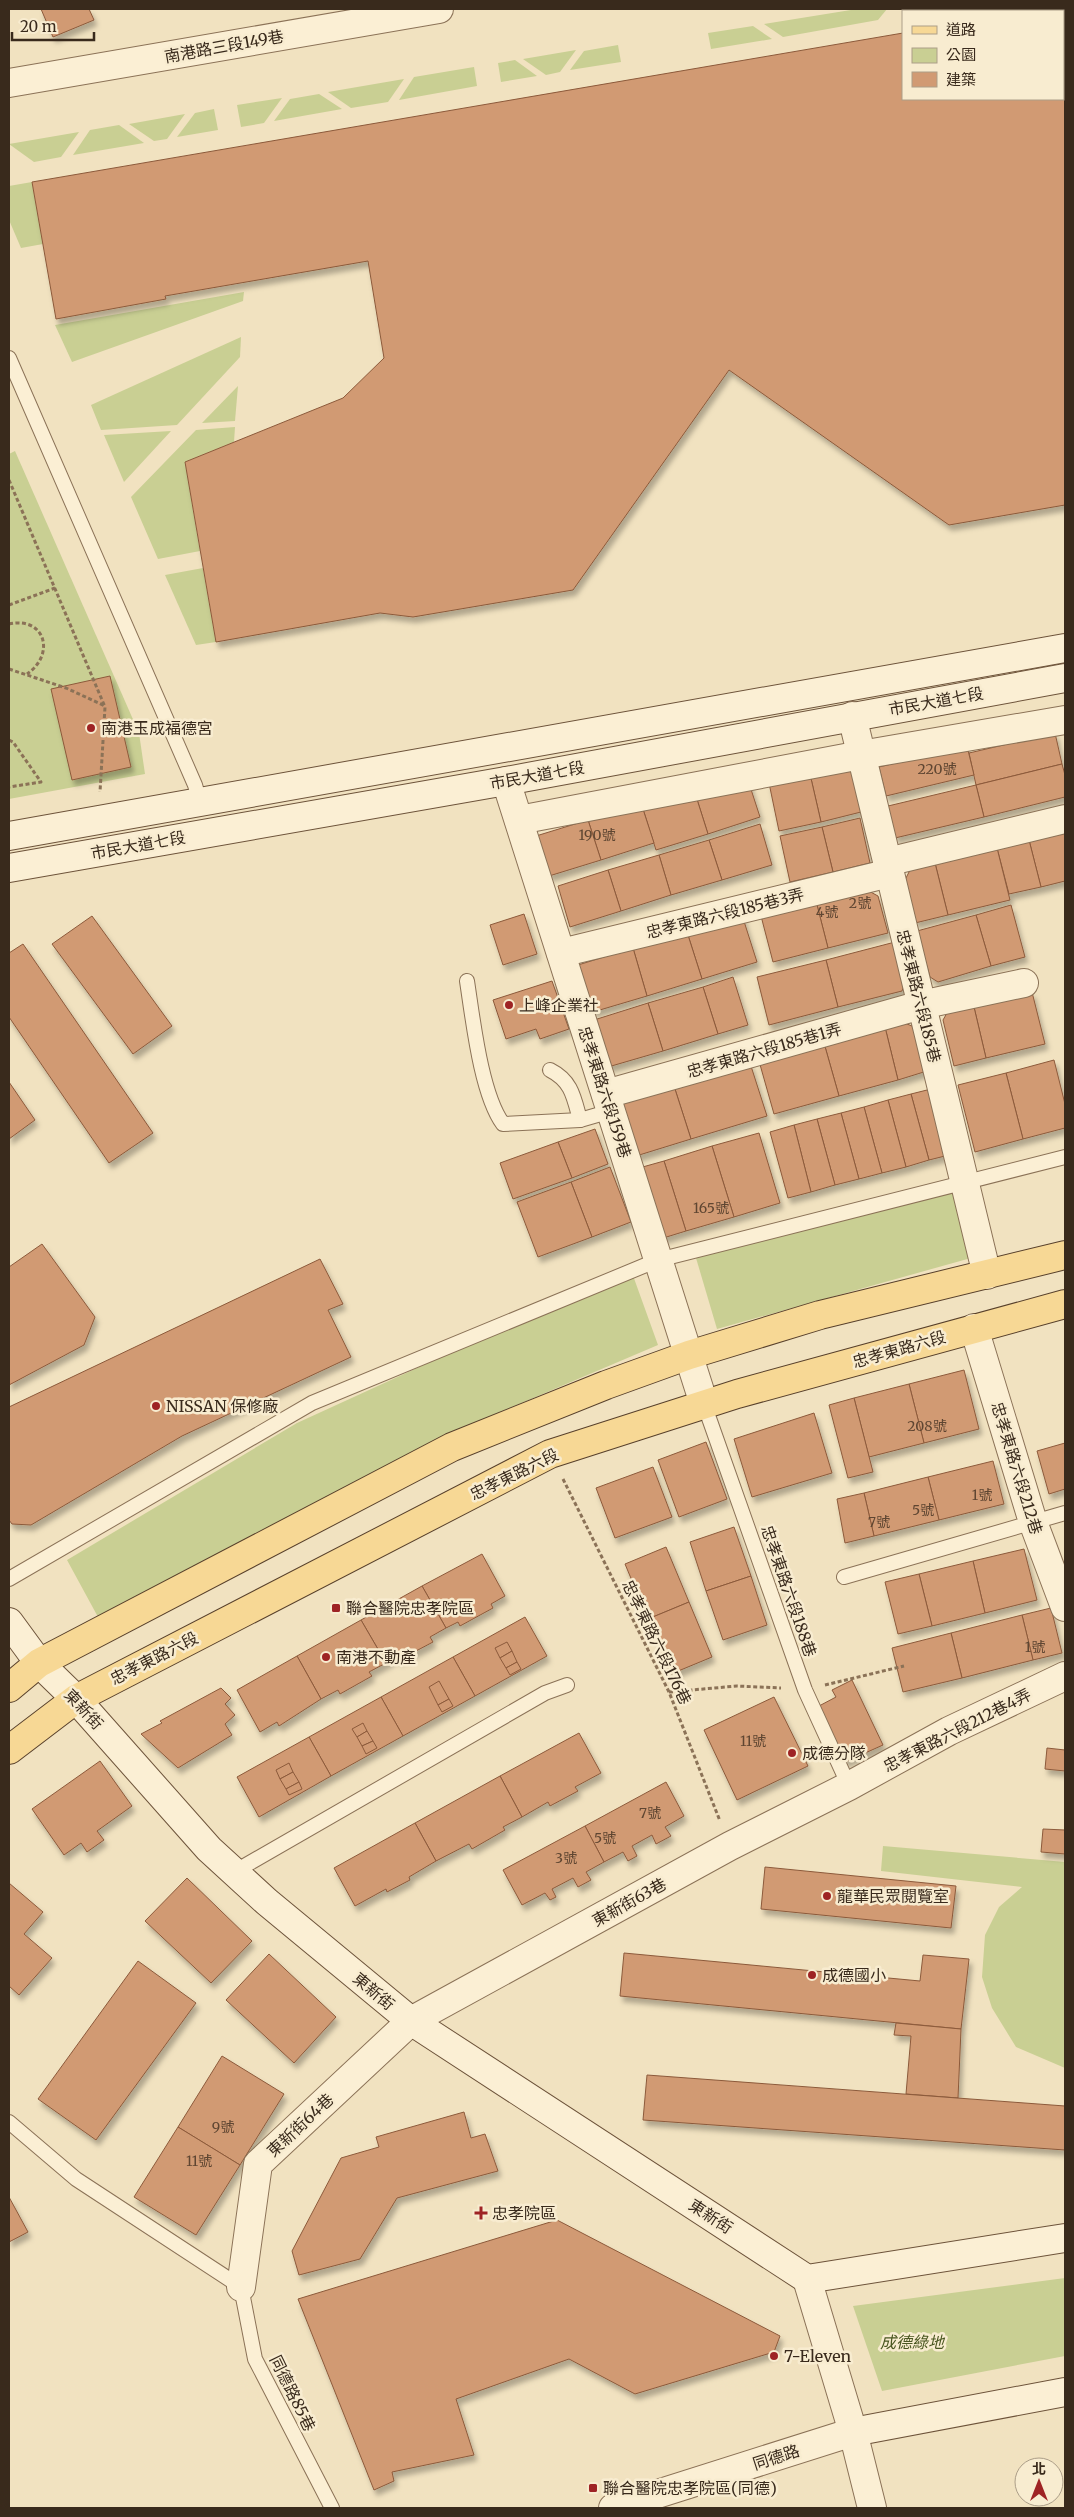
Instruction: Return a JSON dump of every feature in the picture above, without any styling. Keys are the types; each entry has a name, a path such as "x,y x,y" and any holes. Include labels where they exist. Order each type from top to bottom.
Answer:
{"main road":[{"path":"9,1688 39,1663 452,1447 688,1355 820,1315 1065,1255"},
{"name":"忠孝東路六段","path":"9,1750 76,1699 550,1454 704,1404 1065,1304"}],"street":[{"name":"南港路三段149巷","path":"9,83 355,16 439,9"},
{"name":"市民大道七段","path":"9,836 1065,648"},
{"name":"市民大道七段","path":"9,868 506,781 1065,678"},
{"name":"忠孝東路六段185巷","path":"852,716 987,1275"},
{"path":"519,820 861,755 1065,721"},
{"name":"忠孝東路六段159巷","path":"506,781 704,1404"},
{"name":"忠孝東路六段185巷3弄","path":"561,953 888,868 1065,819"},
{"name":"忠孝東路六段185巷1弄","path":"608,1103 921,1005 1024,983"},
{"name":"忠孝東路六段212巷","path":"974,1328 1033,1522 1065,1606"},
{"name":"東新街","path":"9,1622 39,1663 76,1699 209,1849 411,2021 808,2279"},
{"name":"忠孝東路六段212巷4弄","path":"849,1786 949,1731 1065,1676"},
{"name":"東新街63巷","path":"411,2021 730,1846 849,1786"},
{"name":"東新街64巷","path":"241,2287 258,2164 411,2021"},
{"path":"872,2508 853,2432 808,2279 1065,2238"},
{"path":"853,2432 1065,2392"},
{"name":"同德路","path":"613,2508 853,2432"}],"lane":[{"path":"9,358 195,784 200,802"},
{"path":"467,981 477,1045 495,1112 503,1124 580,1120 608,1103"},
{"path":"550,1070 562,1076 571,1087 580,1120"},
{"path":"9,1579 312,1403 658,1260 1065,1157"},
{"name":"忠孝東路六段188巷","path":"704,1404 805,1690 849,1786"},
{"path":"844,1577 1065,1513"},
{"path":"234,1872 545,1693 567,1685"},
{"path":"9,2122 76,2179 241,2287"},
{"name":"同德路85巷","path":"241,2287 255,2359 332,2508"}],"path":[{"path":"9,480 105,707 100,802"},
{"path":"9,605 55,588"},
{"path":"9,624 18,622 28,624 42,638 45,648 43,659 27,675"},
{"path":"9,668 66,688 105,707"},
{"path":"9,740 13,742 41,782 9,787"},
{"name":"忠孝東路六段176巷","path":"550,1454 669,1692 730,1846"},
{"path":"669,1692 736,1686 805,1690 904,1666"}],"green space":[{"path":"857,9 887,9 878,20 783,37 764,24"},
{"path":"753,26 772,39 711,49 708,33"},
{"path":"618,45 621,62 570,70 584,51"},
{"path":"576,50 560,72 546,75 523,59"},
{"path":"515,60 537,76 501,82 498,63"},
{"path":"474,67 477,86 399,100 414,77"},
{"path":"404,79 388,102 351,108 328,92"},
{"path":"319,94 342,109 274,121 290,99"},
{"path":"282,98 264,123 241,127 237,105"},
{"path":"214,109 218,130 177,137 195,113"},
{"path":"185,114 167,139 154,141 129,124"},
{"path":"119,125 144,143 73,155 90,130"},
{"path":"79,132 61,157 34,162 9,144"},
{"path":"32,182 43,244 21,248 9,220 9,186"},
{"path":"244,292 243,301 72,362 55,325"},
{"path":"241,337 240,357 177,425 101,430 91,405"},
{"path":"238,386 235,421 202,423"},
{"path":"235,427 234,442 185,462 200,551 158,559 131,497 196,430"},
{"path":"171,431 124,482 104,435"},
{"path":"15,451 139,733 145,774 9,799 9,454"},
{"path":"203,568 216,642 196,645 165,575"},
{"path":"953,1184 971,1258 717,1329 696,1258"},
{"path":"631,1270 658,1345 444,1436 98,1617 67,1560 297,1423"},
{"path":"883,1846 1065,1862 1065,2068 1016,2047 992,2008 982,1977 985,1935 999,1907 1022,1887 881,1871"},
{"name":"成德綠地","path":"1065,2278 1065,2356 882,2391 853,2306"}],"building":[{"path":"41,9 89,9 94,20 53,37"},
{"path":"1065,9 1065,505 949,525 729,370 573,590 413,617 380,613 216,642 185,462 343,398 384,358 368,261 165,296 166,299 56,319 32,182 902,33 902,100 1064,100 1064,10 1036,10"},
{"name":"南港玉成福德宮","path":"110,676 131,767 72,780 51,689"},
{"path":"1055,733 1062,764 976,785 969,753"},
{"path":"967,746 974,775 886,796 879,767"},
{"path":"1062,764 1065,775 1065,797 984,817 976,785"},
{"path":"850,765 861,812 821,822 810,774"},
{"path":"810,774 821,822 779,831 769,783"},
{"path":"747,777 760,817 708,834 695,793"},
{"path":"976,785 984,817 895,838 888,806"},
{"path":"695,793 708,834 656,850 643,809"},
{"path":"641,803 654,843 601,860 588,820"},
{"path":"860,818 870,863 833,872 822,827"},
{"path":"588,820 601,860 549,876 536,836"},
{"path":"760,824 772,865 722,880 709,840"},
{"path":"822,827 833,872 790,882 780,836"},
{"path":"1065,831 1065,881 1041,887 1029,840"},
{"path":"709,840 722,880 671,895 659,855"},
{"path":"1029,840 1041,887 1009,894 997,848"},
{"path":"997,848 1010,900 948,915 935,863"},
{"path":"659,855 671,895 621,911 608,870"},
{"path":"935,863 948,915 915,923 905,880 910,870"},
{"path":"608,870 621,911 570,927 558,886"},
{"path":"865,889 878,896 888,933 828,948 816,901"},
{"path":"816,901 828,948 773,962 761,916"},
{"path":"1011,905 1025,957 991,966 976,915"},
{"path":"524,914 537,954 503,965 490,925"},
{"path":"742,915 757,962 702,979 687,932"},
{"path":"976,915 991,966 938,982 930,977 917,931"},
{"path":"92,916 172,1026 133,1054 52,944"},
{"path":"687,932 702,979 647,996 633,948"},
{"path":"895,942 906,980 902,991 838,1007 826,960"},
{"path":"23,944 153,1133 109,1163 9,1017 9,953"},
{"path":"633,948 647,996 593,1012 578,965"},
{"path":"826,960 838,1007 769,1025 757,977"},
{"path":"733,977 748,1025 718,1034 703,987"},
{"path":"552,981 569,1029 540,1039 536,1029 506,1039 493,1000"},
{"path":"703,987 718,1034 663,1051 648,1003"},
{"path":"1032,992 1045,1044 986,1058 974,1007"},
{"path":"648,1003 663,1051 608,1067 594,1020"},
{"path":"974,1007 986,1058 954,1066 943,1020 947,1013"},
{"path":"902,1022 917,1028 927,1071 898,1080 885,1027"},
{"path":"885,1027 898,1080 839,1096 824,1043"},
{"path":"824,1043 839,1096 774,1114 759,1061"},
{"path":"1054,1060 1065,1104 1065,1128 1023,1139 1006,1073"},
{"path":"750,1063 767,1116 691,1139 674,1086"},
{"path":"1006,1073 1023,1139 975,1152 958,1085"},
{"path":"9,1082 35,1120 9,1139"},
{"path":"674,1086 691,1139 636,1156 620,1103"},
{"path":"935,1088 953,1154 929,1160 911,1094"},
{"path":"911,1094 929,1160 906,1167 888,1100"},
{"path":"888,1100 906,1167 882,1173 864,1107"},
{"path":"864,1107 882,1173 859,1179 841,1113"},
{"path":"841,1113 859,1179 835,1185 817,1119"},
{"path":"817,1119 835,1185 811,1192 794,1125"},
{"path":"794,1125 811,1192 788,1198 770,1132"},
{"path":"595,1129 608,1164 572,1178 558,1142"},
{"path":"759,1133 780,1203 734,1217 712,1146"},
{"path":"558,1142 572,1178 513,1199 500,1163"},
{"path":"712,1146 734,1217 686,1231 664,1161"},
{"path":"664,1161 686,1231 660,1239 639,1168"},
{"path":"610,1167 631,1222 592,1237 571,1182"},
{"path":"571,1182 592,1237 538,1257 517,1202"},
{"path":"42,1244 95,1317 84,1345 9,1385 9,1267"},
{"path":"320,1259 343,1304 328,1310 351,1357 182,1436 31,1525 12,1524 9,1520 9,1407"},
{"path":"964,1370 979,1429 924,1443 909,1384"},
{"path":"909,1384 924,1443 869,1457 854,1398"},
{"path":"854,1398 873,1472 848,1478 829,1405"},
{"path":"814,1413 832,1473 752,1497 734,1439"},
{"path":"706,1442 727,1499 679,1517 658,1460"},
{"path":"1065,1443 1065,1489 1049,1494 1037,1451"},
{"path":"993,1461 1004,1504 939,1520 928,1477"},
{"path":"653,1467 672,1517 615,1538 596,1488"},
{"path":"928,1477 939,1520 874,1536 864,1493"},
{"path":"864,1493 874,1536 845,1543 837,1499"},
{"path":"734,1527 751,1576 706,1591 690,1542"},
{"path":"666,1547 689,1602 648,1619 625,1564"},
{"path":"1024,1549 1037,1600 985,1613 973,1561"},
{"path":"482,1554 505,1596 491,1604 493,1608 460,1626 458,1622 446,1628 422,1586"},
{"path":"973,1561 985,1613 932,1626 919,1574"},
{"path":"919,1574 932,1626 898,1634 885,1582"},
{"path":"751,1576 767,1625 723,1640 706,1591"},
{"path":"422,1586 446,1628 430,1637 433,1642 399,1660 397,1656 386,1663 361,1620"},
{"path":"689,1602 712,1657 671,1674 648,1619"},
{"path":"1051,1608 1062,1653 1033,1660 1022,1615"},
{"path":"1022,1615 1033,1660 962,1678 951,1633"},
{"path":"525,1617 547,1656 475,1696 453,1657"},
{"path":"361,1620 386,1663 369,1672 372,1676 340,1694 338,1690 321,1699 297,1656"},
{"path":"951,1633 962,1678 903,1692 892,1648"},
{"path":"507,1642 512,1651 500,1658 495,1648"},
{"path":"512,1651 517,1662 506,1668 500,1658"},
{"path":"297,1656 321,1699 279,1726 277,1722 260,1732 237,1690"},
{"path":"453,1657 475,1696 403,1736 381,1697"},
{"path":"517,1662 521,1669 510,1675 506,1668"},
{"path":"852,1680 883,1745 845,1762 819,1706 836,1697 832,1690"},
{"path":"439,1681 449,1699 438,1705 429,1687"},
{"path":"221,1688 231,1698 225,1704 235,1715 225,1724 232,1735 178,1768 141,1734 162,1723 160,1721"},
{"path":"381,1697 403,1736 331,1776 309,1737"},
{"path":"774,1697 808,1766 737,1800 704,1730"},
{"path":"449,1699 453,1706 442,1712 438,1705"},
{"path":"363,1723 367,1731 357,1737 352,1729"},
{"path":"367,1731 373,1741 362,1746 357,1737"},
{"path":"579,1733 601,1773 575,1787 578,1791 550,1806 548,1802 522,1817 500,1776"},
{"path":"309,1737 331,1776 259,1817 237,1777"},
{"path":"373,1741 377,1748 366,1754 362,1746"},
{"path":"1047,1748 1065,1750 1065,1771 1045,1769"},
{"path":"100,1761 132,1806 97,1831 104,1840 87,1852 81,1843 64,1855 32,1809"},
{"path":"289,1763 293,1772 280,1779 276,1770"},
{"path":"293,1772 299,1782 286,1789 280,1779"},
{"path":"500,1776 522,1817 503,1827 505,1830 472,1849 469,1844 436,1861 415,1823"},
{"path":"299,1782 302,1789 289,1795 286,1789"},
{"path":"666,1782 684,1816 665,1827 671,1836 656,1844 652,1835 632,1846 637,1856 628,1861 623,1852 604,1862 585,1826"},
{"path":"415,1823 436,1861 409,1877 410,1880 387,1892 386,1889 355,1906 334,1868"},
{"path":"585,1826 604,1862 586,1872 591,1880 578,1887 573,1878 552,1889 556,1897 550,1900 545,1893 522,1905 503,1870"},
{"path":"1043,1829 1065,1830 1065,1854 1041,1852"},
{"path":"765,1867 956,1886 951,1928 761,1909"},
{"path":"187,1878 252,1941 211,1983 145,1921"},
{"path":"9,1883 43,1912 24,1934 52,1958 19,1995 9,1986"},
{"path":"624,1953 920,1981 923,1955 969,1959 961,2029 620,1996"},
{"path":"269,1954 336,2017 294,2063 226,2000"},
{"path":"138,1961 196,2003 96,2140 38,2099"},
{"path":"896,2023 961,2029 958,2098 906,2094 911,2036 894,2035"},
{"path":"222,2056 284,2094 240,2165 178,2127"},
{"path":"647,2075 1065,2106 1065,2150 643,2120"},
{"path":"464,2112 471,2138 485,2134 498,2171 397,2198 360,2259 299,2275 292,2251 341,2158 379,2147 376,2137"},
{"path":"178,2127 240,2165 196,2235 134,2197"},
{"path":"9,2197 28,2232 9,2242"},
{"path":"557,2220 780,2336 774,2352 635,2394 569,2359 456,2399 474,2455 392,2472 394,2481 374,2490 298,2299"}],"place":[{"name":"南港玉成福德宮","path":"91,728"},
{"name":"上峰企業社","path":"509,1005"},
{"name":"NISSAN 保修廠","path":"156,1406"},
{"name":"聯合醫院忠孝院區","path":"336,1608"},
{"name":"南港不動產","path":"326,1657"},
{"name":"成德分隊","path":"792,1753"},
{"name":"龍華民眾閱覽室","path":"827,1896"},
{"name":"成德國小","path":"812,1975"},
{"name":"忠孝院區","path":"481,2213"},
{"name":"7-Eleven","path":"774,2356"},
{"name":"聯合醫院忠孝院區(同德)","path":"593,2488"}]}
